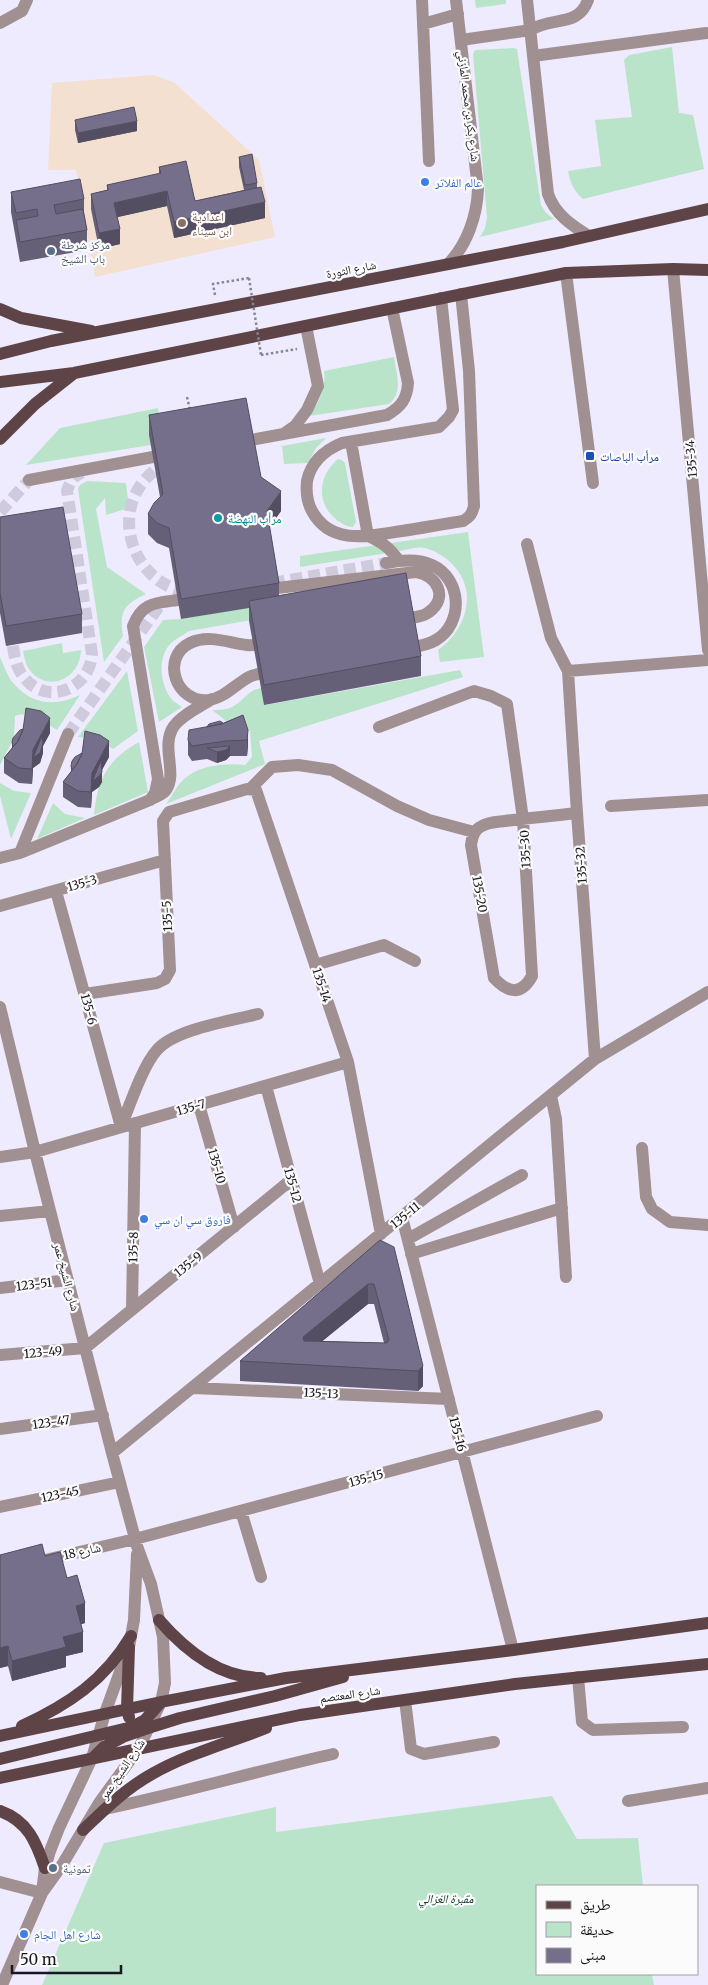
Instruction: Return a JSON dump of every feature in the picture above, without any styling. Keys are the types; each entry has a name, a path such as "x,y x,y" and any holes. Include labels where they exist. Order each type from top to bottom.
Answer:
{"main road":[{"name":"شارع الثورة","path":"0,354 98,332 589,236 708,210"},
{"path":"0,382 74,373 566,273 673,269 708,270"},
{"path":"0,309 20,318 98,332"},
{"path":"0,439 35,404 74,373"},
{"path":"160,1620 192,1652 226,1672 250,1678 286,1678"},
{"name":"شارع المعتصم","path":"1,1736 286,1678 513,1650 708,1623"},
{"path":"130,1641 127,1709 139,1748"},
{"path":"1,1736 53,1712 73,1699 100,1678 130,1641"},
{"name":"شارع المعتصم","path":"0,1778 300,1715 578,1678 708,1664"},
{"path":"0,1758 99,1736 148,1728 180,1718 275,1696 384,1666"},
{"path":"92,1758 104,1747 133,1730 161,1702"},
{"path":"83,1830 130,1788 177,1761 300,1715"},
{"path":"0,1811 8,1814 24,1826 37,1843 45,1868"}],"street":[{"path":"0,23 22,11 28,0"},
{"path":"422,0 429,161"},
{"name":"شارع بكر بن محمد المازني","path":"448,264 460,249 470,230 478,196 478,173 456,0"},
{"path":"527,0 548,194 551,203 564,218 589,236"},
{"path":"461,40 531,30 540,24 574,18 580,13 588,0"},
{"path":"423,24 458,14"},
{"path":"533,56 706,33"},
{"name":"135-34","path":"673,269 708,650"},
{"path":"566,273 593,483"},
{"path":"441,298 453,410 449,417 438,427 351,442 334,447 320,456 310,471 306,487 307,497 315,516 332,531 351,537 368,536 463,521 472,513 474,506 470,371 461,294"},
{"path":"306,326 318,386 315,394 307,410 291,430 283,434 250,440 387,415 396,410 407,395 408,383 392,308"},
{"path":"351,442 368,536"},
{"path":"29,480 153,457"},
{"path":"368,536 380,541 390,549 392,562 424,562 437,568 449,579 455,592 456,610 449,628 438,639 423,646 394,651"},
{"path":"527,544 551,638 568,671 708,660"},
{"path":"277,588 416,572 424,573 434,580 438,590 438,601 427,614 387,621"},
{"path":"150,800 155,793 158,778 133,626 136,617 146,607 152,604 178,600"},
{"path":"279,640 250,646 220,640 205,640 191,643 181,650 176,659 174,670 176,681 188,696 210,700 221,696 251,676 289,669"},
{"name":"135-32","path":"568,671 595,1059"},
{"name":"135-30","path":"379,727 474,691 491,696 507,704 523,819 532,976 528,984 519,989"},
{"path":"0,858 20,853 150,800 167,789 170,779 168,743 174,726 212,699"},
{"path":"20,853 68,734"},
{"path":"252,788 272,767 298,765 332,770 398,806 421,816 474,832 481,826 577,813"},
{"name":"135-5","path":"85,994 157,983 165,979 170,970 163,822 165,816 169,812 252,788"},
{"name":"135-14","path":"252,788 258,792 348,1062 381,1234"},
{"path":"612,806 708,800"},
{"name":"135-20","path":"474,832 472,845 494,978 503,987 510,990 519,989"},
{"name":"135-3","path":"0,906 165,860"},
{"name":"135-6","path":"56,891 121,1127"},
{"path":"315,965 384,945 415,961"},
{"name":"135-11","path":"112,1453 595,1059 708,992"},
{"name":"شارع الشيخ عمر","path":"0,1007 34,1152 112,1453 136,1543 151,1584 160,1620 163,1637 165,1683 161,1702 139,1748 99,1803 62,1865 42,1894 2,1985"},
{"path":"121,1127 140,1079 156,1050 169,1040 188,1032 258,1014"},
{"name":"135-7","path":"0,1157 34,1152 348,1062"},
{"name":"135-12","path":"266,1086 320,1284"},
{"path":"551,1096 556,1120 566,1277"},
{"name":"135-10","path":"199,1105 234,1227"},
{"name":"135-8","path":"132,1310 135,1124"},
{"path":"642,1148 646,1197 652,1209 670,1222 708,1225"},
{"path":"408,1239 522,1175"},
{"name":"135-9","path":"85,1348 291,1180"},
{"path":"412,1254 562,1208"},
{"path":"0,1216 50,1212"},
{"name":"135-16","path":"402,1217 513,1650"},
{"name":"123-51","path":"0,1288 68,1280"},
{"name":"123-49","path":"0,1355 85,1348"},
{"name":"135-13","path":"193,1388 449,1399"},
{"name":"123-47","path":"0,1429 103,1415"},
{"name":"135-15","path":"136,1543 241,1511 597,1416"},
{"name":"123-45","path":"0,1507 120,1482"},
{"path":"241,1511 261,1577"},
{"name":"شارع الشيخ عمر","path":"42,1894 45,1868 59,1828 92,1758 130,1641 137,1582 136,1543"},
{"name":"شارع 18","path":"29,1564 136,1543"},
{"path":"578,1678 582,1722 593,1730 683,1728"},
{"path":"405,1700 410,1749 424,1754 494,1742"},
{"path":"105,1809 150,1800 265,1769 333,1754"},
{"path":"628,1801 708,1788"},
{"path":"0,1882 42,1894"}],"path":[{"path":"218,283 249,278 261,355 288,351"},
{"path":"187,397 190,412"}],"shaded area":[{"path":"154,75 175,83 259,160 275,237 95,277 76,170 48,170 52,83"}],"green space":[{"path":"475,0 506,0 506,4 476,8"},
{"path":"672,47 679,113 693,115 704,169 583,199 573,187 568,171 601,166 595,120 632,117 624,60 629,55"},
{"path":"517,49 541,205 546,213 554,219 480,237 485,228 487,218 473,54 475,50"},
{"path":"394,357 398,388 394,399 389,404 309,416 321,395 324,384 324,371"},
{"path":"158,408 162,432 151,445 26,465 60,428"},
{"path":"326,438 316,448 308,463 284,464 282,446"},
{"path":"338,459 345,463 356,522 353,527 338,521 325,507 323,498 322,490 326,473"},
{"path":"87,481 126,483 129,508 106,515 105,498 96,509 107,567 146,594 128,605 122,621 123,636 104,662 78,489 80,485"},
{"path":"468,532 484,657 440,662 438,650 455,633 463,620 467,596 466,588 459,572 440,554 424,548 417,548 300,567 300,556"},
{"path":"404,581 406,593 189,631 169,645 162,660 164,686 172,700 182,707 159,722 144,647 163,620 181,619"},
{"path":"62,643 63,653 81,650 79,661 68,677 60,681 51,682 42,680 34,675 27,666 23,651"},
{"path":"0,657 6,672 13,682 22,692 30,697 46,702 54,702 71,699 80,695 57,730 32,716 15,716 14,738 0,765"},
{"path":"460,670 463,677 259,741 265,764 166,804 181,782 194,772 215,766 245,765 252,757 250,731 244,727 228,727 225,720 212,710 232,707 257,689 261,688 265,705"},
{"path":"127,671 138,731 113,749 97,739 78,737"},
{"path":"139,742 148,792 94,815 98,791 106,772 119,756"},
{"path":"0,783 14,791 31,793 11,839 0,796"},
{"path":"53,803 65,814 85,818 37,839"},
{"name":"مقبرة الغزالي","path":"552,1796 577,1839 638,1838 643,1885 536,1885 536,1975 652,1975 654,1985 42,1985 104,1843 276,1807 276,1832"}],"building":[{"path":"134,107 137,121 78,133 75,120"},
{"path":"252,154 257,183 245,185 239,157"},
{"path":"186,161 195,201 261,187 265,202 174,222 167,191 114,203 120,229 99,233 91,194 108,190 107,185 161,173 159,167"},
{"path":"80,179 84,199 54,205 56,214 83,209 87,230 20,242 16,220 38,216 37,209 16,213 11,192"},
{"name":"مرأب النهضة","path":"246,398 261,477 281,491 267,511 279,583 181,599 169,528 157,523 148,514 154,503 163,494 149,415"},
{"path":"63,507 82,614 6,626 0,593 0,517"},
{"path":"406,573 421,656 264,685 249,601"},
{"path":"26,708 41,711 50,718 33,750 32,769 19,768 4,758 18,741 23,730"},
{"path":"243,715 248,730 247,740 192,746 188,740 189,730 222,724"},
{"path":"220,721 223,723 207,727 209,724"},
{"path":"23,729 18,741 13,747 13,738"},
{"path":"85,731 100,735 109,741 92,773 91,792 78,791 63,782 82,754"},
{"path":"42,736 43,743 40,753 33,758"},
{"path":"230,746 226,750 217,752 207,748"},
{"path":"82,753 77,764 72,770 72,761"},
{"path":"101,760 102,772 92,782"},
{"path":"380,1240 394,1247 423,1366 418,1371 240,1361","holes":["368,1284 374,1284 389,1340 387,1343 304,1341 303,1337"]},
{"path":"42,1544 45,1556 60,1552 67,1578 77,1575 85,1603 76,1606 83,1632 63,1637 66,1647 12,1661 8,1646 0,1648 0,1555"}],"tunnel":[{"path":"168,460 142,483 130,509 129,525 132,542 138,557 147,570 160,581 174,589 191,592"},
{"path":"11,628 14,653 20,671 32,685 43,691 65,690 75,685 89,667 92,654 67,491 74,478 87,471"},
{"path":"0,512 29,480"},
{"path":"273,583 386,563"},
{"path":"68,734 162,602 170,601"}],"place":[{"name":"عالم الفلاتر","path":"425,182"},
{"name":"اعدادية ابن سيناء","path":"182,223"},
{"name":"مركز شرطة باب الشيخ","path":"51,251"},
{"name":"مرأب الباصات","path":"590,456"},
{"name":"مرأب النهضة","path":"218,518"},
{"name":"فاروق سي ان سي","path":"144,1219"},
{"name":"تمونية","path":"53,1868"},
{"name":"شارع اهل الجام","path":"24,1934"}]}
